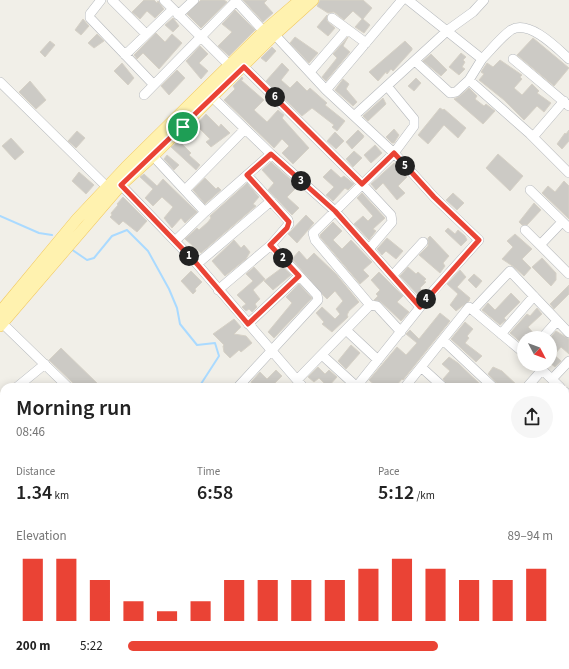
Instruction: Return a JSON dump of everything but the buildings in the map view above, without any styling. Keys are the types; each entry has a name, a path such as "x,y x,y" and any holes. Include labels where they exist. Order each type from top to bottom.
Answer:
{"main road":[{"path":"1,323 107,187 208,93 244,67 300,0"},
{"path":"0,312 65,241 121,185 153,156 208,93 229,65 270,35 313,0"}],"street":[{"path":"101,0 90,17 124,55 154,85"},
{"path":"112,0 146,34"},
{"path":"164,0 229,65"},
{"path":"124,55 146,34 194,0"},
{"path":"144,95 201,38 236,0 270,35 310,72 326,90 394,153 434,197 479,240 420,307 360,383"},
{"path":"326,90 402,0"},
{"path":"408,0 448,30 482,59"},
{"path":"354,116 448,30 472,12 484,0"},
{"path":"332,18 366,43"},
{"path":"415,60 450,93 456,92 469,80 482,59 510,31 518,28 540,34 569,59"},
{"path":"310,72 347,29"},
{"path":"513,59 567,103 533,137"},
{"path":"244,67 362,184 392,217 390,224 369,249"},
{"path":"469,80 533,137 569,173"},
{"path":"0,82 107,187"},
{"path":"387,86 415,122 394,153 315,230 314,237 370,305 377,306 401,332"},
{"path":"208,93 271,154 335,211 420,307"},
{"path":"185,190 245,129"},
{"path":"175,241 205,212 271,154"},
{"path":"153,156 205,212"},
{"path":"218,290 270,245 287,228 289,223 247,175"},
{"path":"121,185 197,264 299,383"},
{"path":"530,190 566,225 540,245"},
{"path":"197,264 271,201"},
{"path":"525,230 569,274"},
{"path":"393,275 423,242"},
{"path":"242,383 317,302 317,295 270,245"},
{"path":"474,309 510,271 569,333"},
{"path":"248,324 299,276"},
{"path":"501,334 534,296"},
{"path":"301,383 322,355 370,305"},
{"path":"408,383 469,307 474,309 517,347"},
{"path":"548,331 557,321"},
{"path":"1,323 64,383"},
{"path":"346,330 378,360"},
{"path":"442,340 489,383"},
{"path":"322,355 353,383"},
{"path":"552,379 569,361"},
{"path":"22,383 45,364"},
{"path":"421,367 439,383"},
{"path":"529,383 537,371"},
{"path":"543,371 556,383"}],"waterway":[{"path":"0,216 39,233 52,235"},
{"path":"71,249 87,260 94,258 112,236 127,230 148,251 169,289 177,308 180,324 197,345 215,343 219,356 202,383"}],"route":[{"path":"244,67 362,184 394,153 434,197 479,240 420,307 335,211 271,154 247,175 288,220 289,224 287,228 270,245 299,276 248,324 197,264 121,185 183,127 244,67"}]}
